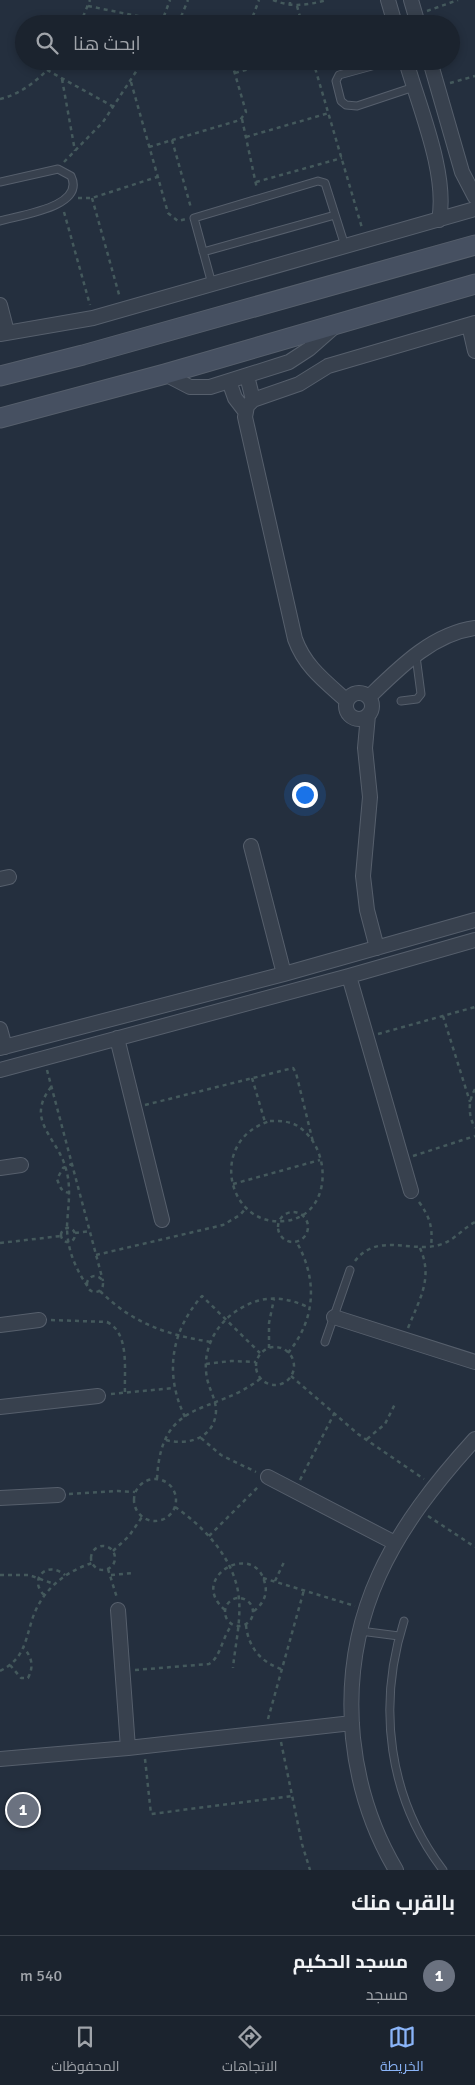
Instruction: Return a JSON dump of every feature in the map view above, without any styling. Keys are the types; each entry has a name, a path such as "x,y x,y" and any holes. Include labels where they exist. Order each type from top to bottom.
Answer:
{"main road":[{"path":"0,376 83,355 475,245"},
{"path":"0,418 165,374 475,284"}],"street":[{"path":"388,0 392,15"},
{"path":"411,0 416,15"},
{"path":"409,70 440,179 442,206 439,220"},
{"path":"432,70 462,172 475,197"},
{"path":"0,306 4,333 94,318 439,220 475,208"},
{"path":"165,374 182,385 198,388 247,376 289,362 309,349 337,324"},
{"path":"245,412 247,406 253,400 291,388 328,366 472,324 475,351"},
{"path":"247,376 253,400"},
{"path":"229,381 235,398 245,412 295,639 302,655 313,671 347,700"},
{"path":"369,697 416,656 449,635 475,628"},
{"path":"366,748 346,706 350,696 359,693 369,697 372,706 368,715 366,748 370,797 363,876 367,910 377,948"},
{"path":"350,715 359,719 368,715"},
{"path":"251,846 284,974"},
{"path":"0,1028 2,1047 284,974 475,920"},
{"path":"0,1070 475,940"},
{"path":"349,976 411,1191"},
{"path":"117,1038 162,1220"},
{"path":"0,1168 21,1165"},
{"path":"334,1317 475,1362"},
{"path":"0,1325 40,1320"},
{"path":"0,1407 98,1396"},
{"path":"396,1870 381,1846 366,1806 356,1765 350,1686 358,1631 377,1576 395,1543 436,1486 475,1439"},
{"path":"268,1477 395,1543"},
{"path":"0,1498 58,1495"},
{"path":"118,1610 128,1748"},
{"path":"0,1760 352,1723"}],"lane":[{"path":"357,70 339,75 336,81 341,101 346,105 357,106 414,88"},
{"path":"0,182 58,169 66,172 72,178 73,186 70,195 62,203 0,220"},
{"path":"212,284 194,218 321,180 325,183 345,246"},
{"path":"203,252 335,215"},
{"path":"401,701 416,699 421,694 416,656"},
{"path":"325,1342 350,1270"},
{"path":"404,1621 399,1636 389,1699 394,1763 406,1804 415,1824 443,1870"},
{"path":"358,1631 399,1636"}],"path":[{"path":"85,15 90,0"},
{"path":"165,15 170,0"},
{"path":"182,15 188,0"},
{"path":"253,15 259,0"},
{"path":"273,0 290,6 327,0"},
{"path":"290,0 290,6"},
{"path":"426,15 458,0"},
{"path":"88,6 130,15"},
{"path":"297,6 300,15"},
{"path":"0,99 9,97 30,84 47,70 114,107"},
{"path":"58,169 114,107 138,70"},
{"path":"234,70 246,112 242,119 260,198"},
{"path":"235,73 246,70"},
{"path":"317,70 366,240"},
{"path":"437,87 475,76"},
{"path":"62,78 75,151"},
{"path":"131,82 168,213 178,220 194,218 172,140"},
{"path":"246,137 329,113"},
{"path":"149,147 242,119"},
{"path":"256,182 342,158"},
{"path":"70,195 83,199 92,198 157,177"},
{"path":"92,198 124,309"},
{"path":"62,203 94,318"},
{"path":"367,1038 475,1007"},
{"path":"443,1016 470,1102 471,1120 475,1128"},
{"path":"43,1057 103,1281 100,1290"},
{"path":"134,1108 289,1068 295,1070 314,1145 320,1160 322,1180 319,1200 303,1215 278,1222 258,1217 236,1193 231,1164 238,1142 252,1128 266,1122 280,1121 299,1126 314,1145"},
{"path":"252,1078 266,1122"},
{"path":"51,1087 42,1103 42,1122 60,1151 66,1167 70,1193 67,1228 68,1242 74,1264 88,1286 93,1292 100,1290"},
{"path":"470,1102 475,1089"},
{"path":"471,1120 475,1118"},
{"path":"402,1159 475,1136"},
{"path":"233,1184 320,1160"},
{"path":"70,1193 64,1192 60,1188 57,1179 59,1173 72,1164"},
{"path":"411,1191 427,1211 431,1222 431,1246"},
{"path":"96,1254 223,1225 240,1215 247,1207"},
{"path":"289,1211 303,1215 307,1220 308,1231 305,1236 296,1242 291,1242 282,1237 277,1228 278,1222 289,1211"},
{"path":"350,1270 356,1259 365,1251 376,1246 431,1246 448,1242 475,1222"},
{"path":"67,1228 75,1233 90,1231"},
{"path":"62,1236 63,1231 67,1228"},
{"path":"68,1242 74,1239 75,1233"},
{"path":"62,1236 68,1242"},
{"path":"0,1243 62,1236"},
{"path":"288,1353 302,1332 310,1308 311,1287 308,1267 296,1242"},
{"path":"404,1340 426,1282 427,1270 419,1246"},
{"path":"88,1286 91,1277 98,1276 103,1281"},
{"path":"100,1290 135,1319 177,1336 211,1342"},
{"path":"185,1417 174,1388 172,1359 177,1336 185,1318 202,1296 260,1354"},
{"path":"166,1440 178,1444 190,1443 200,1438 214,1422 215,1401 210,1391 206,1364 211,1342 226,1319 251,1302 274,1299 296,1302 310,1308"},
{"path":"269,1348 269,1323 274,1299"},
{"path":"40,1320 107,1322 114,1326 122,1340 125,1393"},
{"path":"269,1348 279,1348 288,1353 294,1366 291,1376 279,1385 268,1385 260,1379 256,1371 256,1362 260,1354 269,1348"},
{"path":"206,1364 231,1361 256,1362"},
{"path":"291,1376 366,1440 436,1486"},
{"path":"157,1480 158,1464 166,1440 185,1417 191,1412 215,1401 234,1396 260,1379"},
{"path":"98,1396 174,1388"},
{"path":"366,1440 385,1424 396,1402"},
{"path":"294,1491 334,1414"},
{"path":"200,1438 221,1455 268,1477 209,1536"},
{"path":"157,1480 171,1487 176,1496 175,1507 164,1520 153,1522 142,1517 135,1509 135,1492 146,1481 157,1480"},
{"path":"58,1495 118,1491 135,1492"},
{"path":"175,1507 197,1522 209,1536 228,1566 239,1598 233,1668"},
{"path":"418,1510 475,1547"},
{"path":"113,1551 130,1536 142,1517"},
{"path":"106,1546 113,1551 114,1563 108,1569 97,1568 92,1563 92,1554 97,1548 106,1546"},
{"path":"274,1581 285,1560"},
{"path":"0,1671 10,1664 24,1648 37,1608 44,1595 65,1575 92,1563"},
{"path":"263,1578 266,1594 261,1604 254,1611 252,1619 246,1625 238,1627 232,1625 226,1619 225,1610 217,1601 214,1584 219,1573 228,1566 240,1563 251,1566 263,1578 364,1610"},
{"path":"44,1595 40,1590 39,1577 44,1571 51,1568 59,1570 65,1575"},
{"path":"108,1569 117,1596 118,1610"},
{"path":"111,1575 133,1573"},
{"path":"0,1574 39,1577 54,1584"},
{"path":"264,1733 304,1590"},
{"path":"225,1610 231,1600 239,1598 249,1602 254,1611"},
{"path":"122,1671 209,1664 217,1657 223,1638 232,1625"},
{"path":"246,1625 252,1648 261,1658 282,1670"},
{"path":"10,1664 21,1678 28,1678 32,1665 30,1656 24,1648"},
{"path":"279,1731 310,1870"},
{"path":"144,1746 151,1814 292,1796"}],"place":[{"name":"مسجد الحكيم","path":"23,1810"}]}
